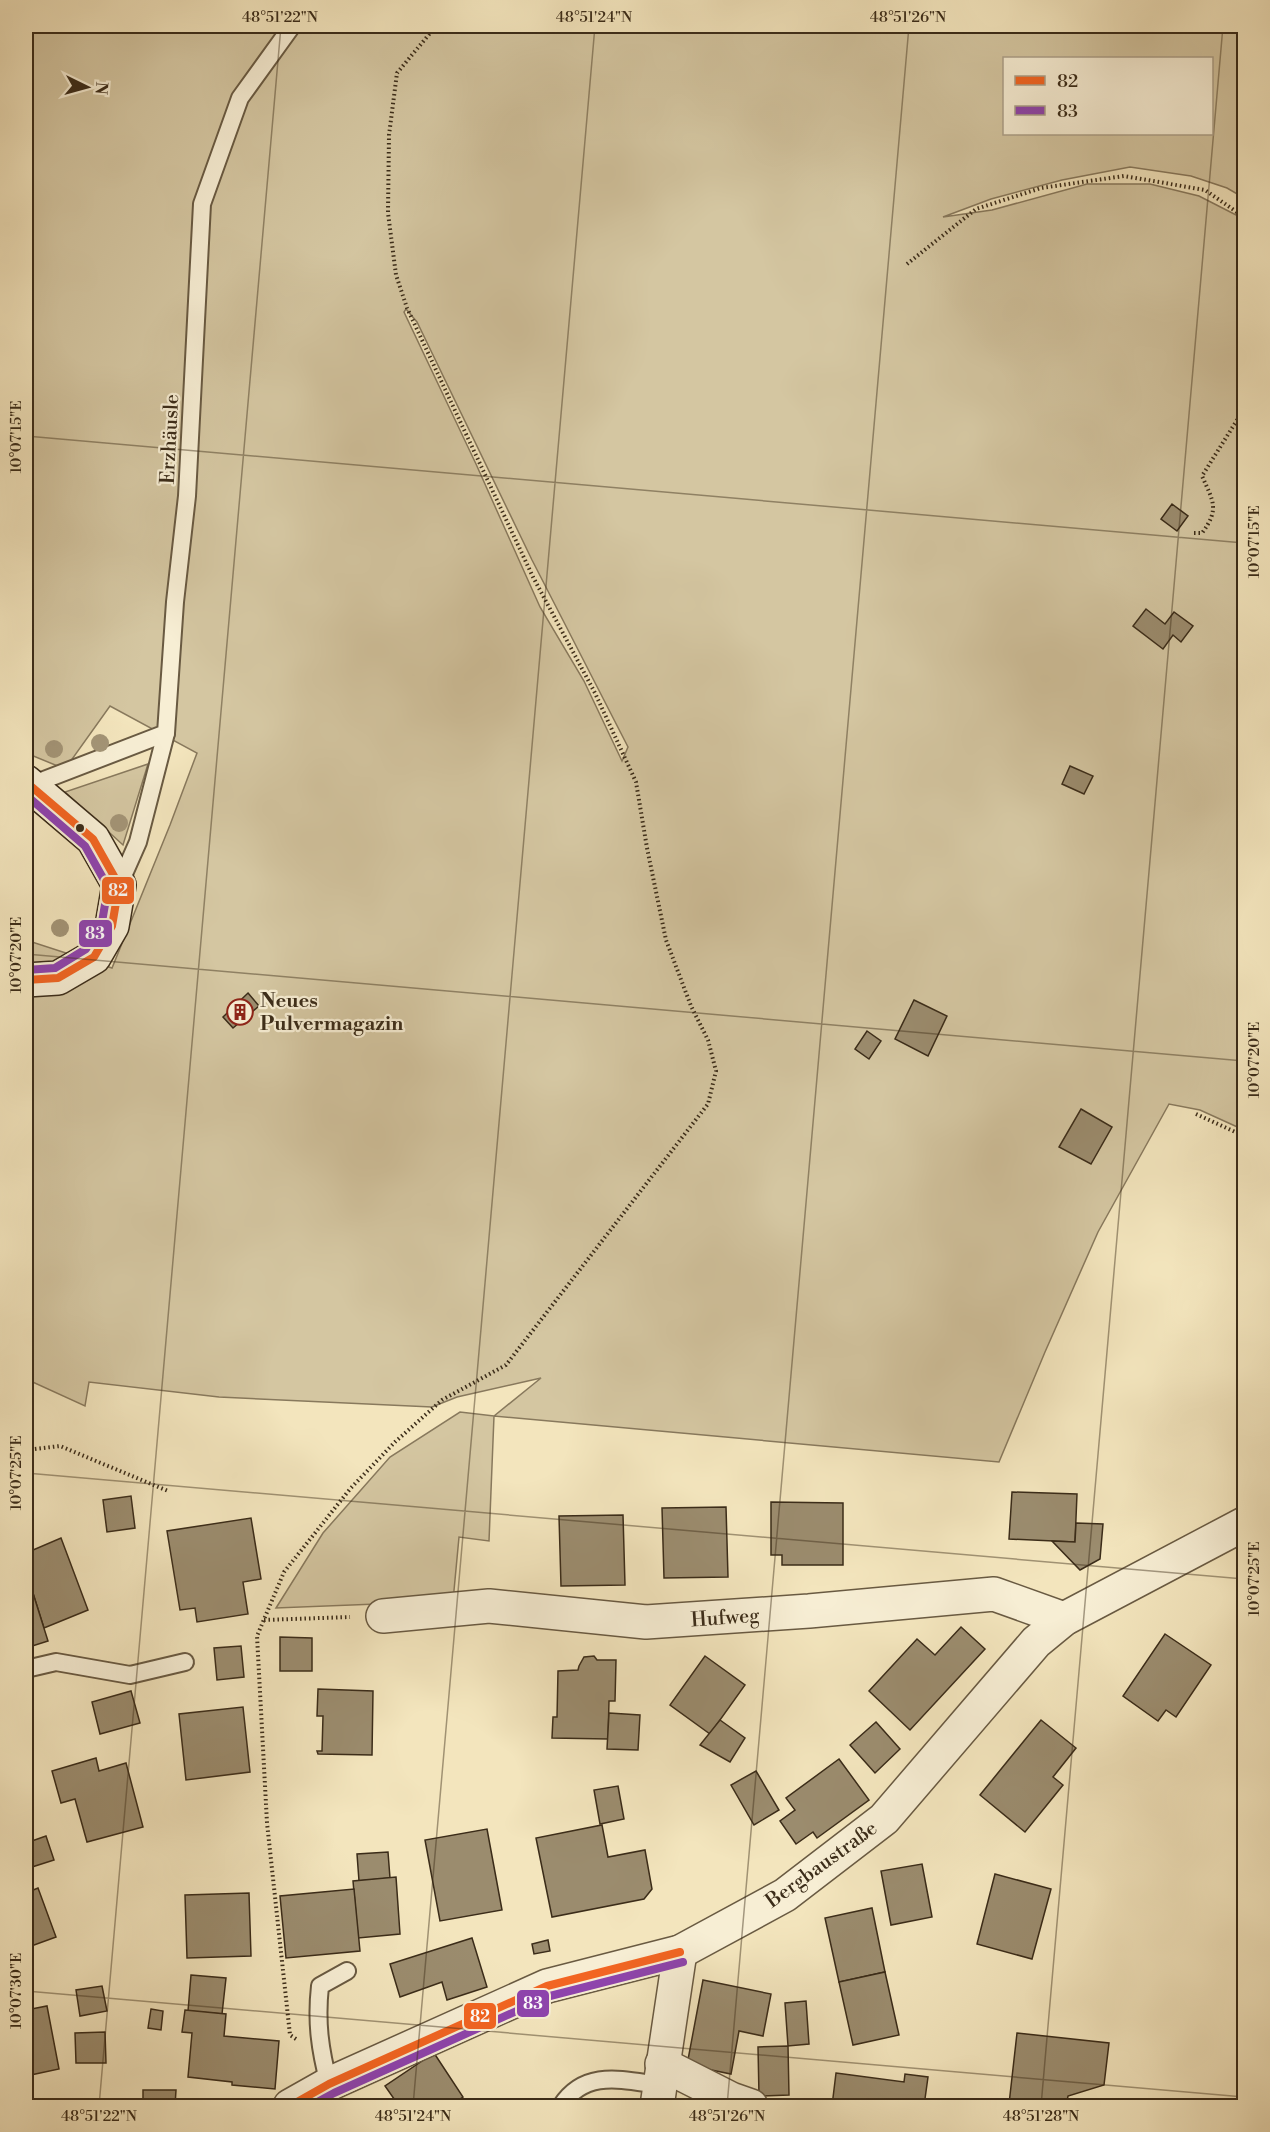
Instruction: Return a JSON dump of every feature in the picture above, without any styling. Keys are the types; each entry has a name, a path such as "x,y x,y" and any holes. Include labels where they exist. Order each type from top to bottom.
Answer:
{"street":[{"path":"26,980 58,978 94,957 112,926 119,885 93,839 28,783"},
{"name":"Bergbaustraße","path":"290,2106 338,2095 547,1986 680,1952 785,1894 884,1818 1036,1642 1064,1619 1245,1524"},
{"name":"Hufweg","path":"383,1616 489,1606 646,1622 809,1611 994,1594 1064,1619"},
{"path":"680,1952 660,2085 731,2099 751,2106"}],"lane":[{"name":"Erzhäusle","path":"119,885 138,842 166,733 175,602 187,496 202,204 240,98 292,26"},
{"path":"28,783 166,733"},
{"path":"26,1669 57,1662 130,1675 185,1662"},
{"path":"338,2095 320,2051 318,2006 320,1986 347,1971"},
{"path":"561,2106 586,2083 612,2079 660,2085"}],"path":[{"path":"320,2051 290,2036 267,1823 257,1636 284,1572 350,1489 395,1442 442,1400 507,1365 708,1104 716,1071 708,1040 691,1006 666,939 636,782 595,693 533,577 407,308 396,275 388,213 388,135 397,73 436,26"},
{"path":"907,264 976,209 1041,188 1124,176 1205,190 1245,217"},
{"path":"1194,533 1202,533 1213,520 1213,501 1202,476 1245,409"},
{"path":"1196,1114 1245,1136"},
{"path":"26,1450 60,1446 168,1491"},
{"path":"264,1620 383,1616"}],"shaded area":[{"path":"26,26 1244,26 1244,198 1227,188 1191,176 1130,167 1062,180 991,199 943,217 992,210 1087,184 1150,184 1199,196 1244,219 1244,1130 1200,1110 1169,1104 1098,1232 999,1462 494,1416 541,1378 457,1397 432,1407 219,1397 89,1382 85,1406 26,1379 26,940 112,968 197,753 110,706 65,769 26,753","holes":["406,309 417,322 532,560 628,747 622,761 584,681 540,607 404,312"]},
{"path":"148,764 123,845 65,792"},
{"path":"460,1412 494,1416 489,1541 459,1537 453,1601 276,1608 323,1533 390,1457"}],"building":[{"path":"1172,504 1188,516 1177,531 1161,519"},
{"path":"1146,609 1165,624 1174,612 1193,626 1181,642 1173,635 1163,649 1133,626"},
{"path":"1070,766 1093,776 1084,794 1062,784"},
{"name":"Neues Pulvermagazin","path":"248,993 259,1006 233,1028 223,1017"},
{"path":"914,1000 947,1016 928,1056 895,1039"},
{"path":"867,1031 881,1041 869,1059 855,1049"},
{"path":"1081,1109 1112,1127 1091,1164 1059,1147"},
{"path":"1012,1492 1077,1494 1075,1542 1009,1539"},
{"path":"131,1496 135,1528 107,1532 103,1500"},
{"path":"771,1502 843,1503 843,1565 782,1565 782,1555 771,1555"},
{"path":"726,1507 728,1577 664,1578 662,1508"},
{"path":"623,1515 625,1585 561,1586 559,1516"},
{"path":"251,1518 261,1579 243,1582 248,1614 197,1622 195,1608 180,1610 167,1531"},
{"path":"1076,1523 1103,1524 1100,1559 1080,1570 1052,1541 1075,1542"},
{"path":"61,1538 88,1610 44,1628 26,1571 26,1553"},
{"path":"26,1571 48,1641 26,1648"},
{"path":"961,1627 985,1649 910,1730 869,1691 917,1639 935,1655"},
{"path":"1165,1634 1211,1665 1176,1717 1166,1710 1158,1721 1123,1696"},
{"path":"280,1637 312,1638 312,1671 280,1671"},
{"path":"241,1646 244,1677 217,1680 214,1648"},
{"path":"594,1656 597,1660 616,1660 615,1701 609,1701 608,1739 552,1738 553,1717 557,1717 558,1671 578,1670 584,1657"},
{"path":"705,1656 745,1685 710,1734 670,1705"},
{"path":"318,1689 373,1691 372,1755 318,1754 317,1751 322,1751 323,1716 317,1716"},
{"path":"131,1691 140,1723 100,1734 92,1702"},
{"path":"243,1707 250,1772 186,1780 179,1714"},
{"path":"609,1713 640,1715 638,1750 607,1749"},
{"path":"720,1720 745,1738 730,1762 700,1745"},
{"path":"1041,1720 1076,1748 1053,1777 1063,1785 1025,1832 980,1795"},
{"path":"876,1722 900,1749 875,1773 850,1745"},
{"path":"96,1758 99,1771 126,1763 143,1827 87,1842 75,1799 61,1803 52,1771"},
{"path":"839,1759 869,1800 817,1838 813,1832 796,1844 780,1821 795,1810 786,1798"},
{"path":"756,1771 779,1810 754,1825 731,1785"},
{"path":"618,1786 624,1819 600,1824 594,1790"},
{"path":"602,1825 608,1857 645,1850 652,1889 644,1899 552,1917 536,1838"},
{"path":"487,1829 502,1910 440,1921 425,1840"},
{"path":"46,1836 54,1860 32,1867 26,1843"},
{"path":"388,1852 390,1878 359,1881 357,1854"},
{"path":"922,1864 932,1917 891,1925 881,1871"},
{"path":"995,1874 1051,1889 1032,1959 977,1944"},
{"path":"396,1877 400,1934 358,1938 353,1881"},
{"path":"38,1888 56,1937 26,1948 26,1893"},
{"path":"354,1889 360,1951 286,1958 280,1896"},
{"path":"249,1893 251,1956 187,1958 185,1895"},
{"path":"872,1908 885,1972 839,1982 825,1918"},
{"path":"472,1938 487,1987 447,2000 442,1982 400,1997 390,1964"},
{"path":"548,1940 550,1951 534,1954 532,1944"},
{"path":"885,1972 899,2035 853,2045 839,1982"},
{"path":"191,1975 226,1978 222,2014 188,2011"},
{"path":"703,1980 771,1994 763,2036 739,2031 731,2074 687,2065"},
{"path":"102,1986 107,2011 80,2016 76,1990"},
{"path":"806,2001 809,2044 788,2046 785,2003"},
{"path":"47,2006 59,2069 26,2076 26,2010"},
{"path":"151,2009 163,2011 161,2030 148,2028"},
{"path":"185,2010 226,2014 224,2036 279,2041 275,2089 232,2085 232,2082 188,2077 192,2033 182,2032"},
{"path":"105,2032 106,2063 76,2063 75,2033"},
{"path":"1017,2033 1109,2043 1104,2085 1068,2096 1066,2106 1009,2104"},
{"path":"788,2046 789,2095 759,2096 758,2047"},
{"path":"434,2053 463,2097 450,2106 399,2106 385,2086"},
{"path":"836,2073 904,2082 905,2074 928,2077 924,2106 832,2106"},
{"path":"143,2090 176,2090 175,2106 143,2106"}],"transit line":[{"name":"82","path":"26,782 93,839 119,885 112,926 94,957 58,978 26,980"},
{"name":"83","path":"26,795 85,846 108,887 102,922 86,949 55,968 26,970"},
{"name":"82","path":"290,2106 329,2084 547,1986 680,1952"},
{"name":"83","path":"310,2106 334,2093 550,1996 683,1962"}],"place":[{"name":"Neues Pulvermagazin","path":"240,1012"}]}
